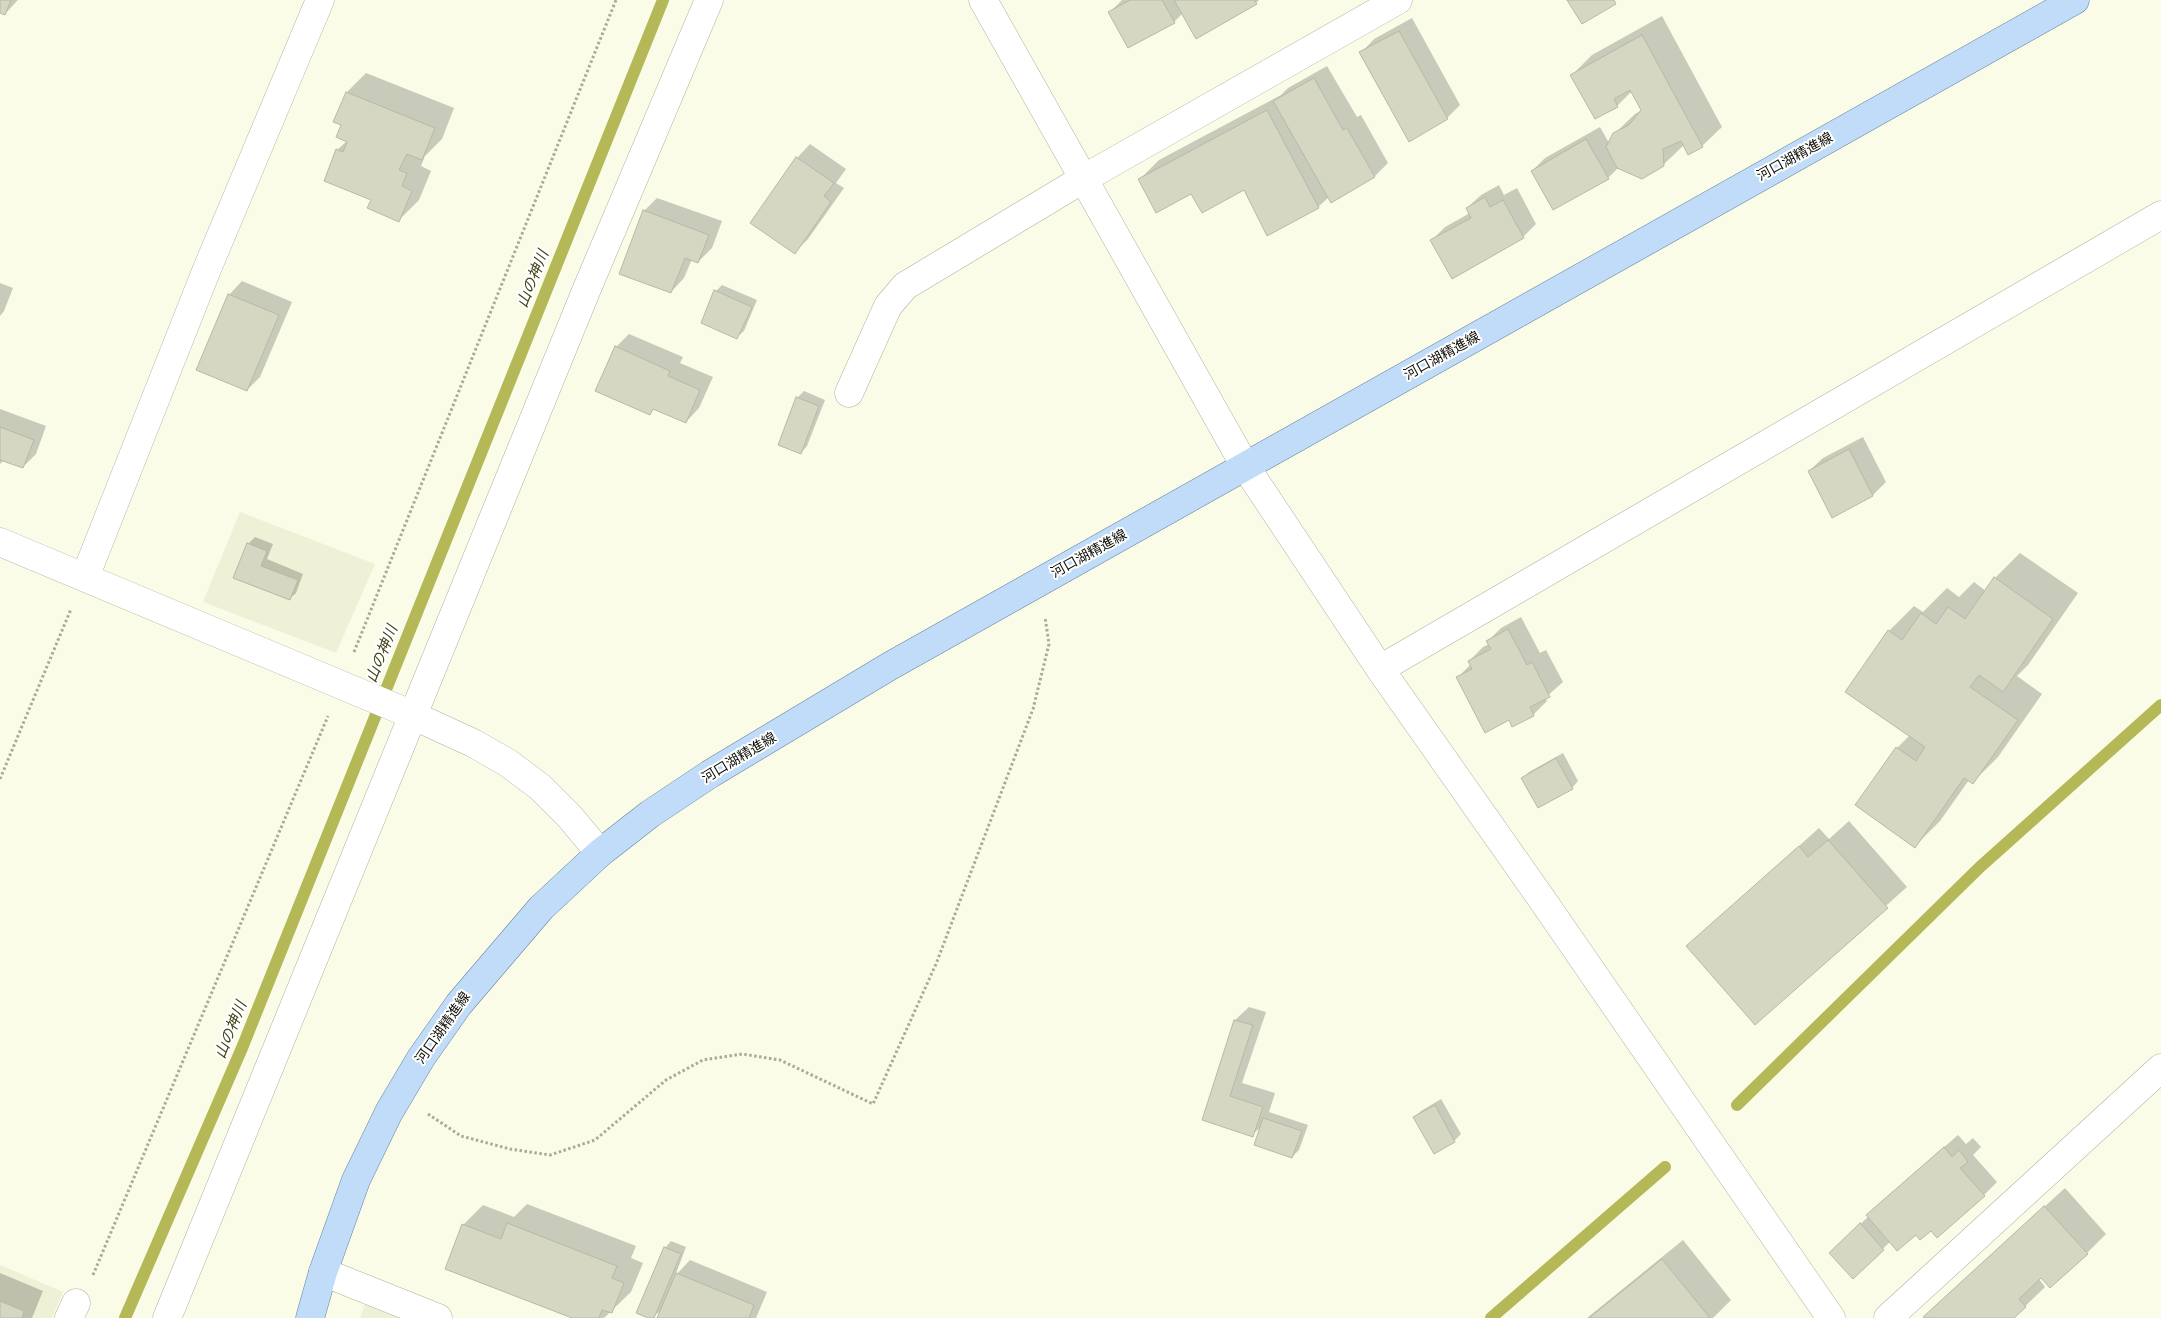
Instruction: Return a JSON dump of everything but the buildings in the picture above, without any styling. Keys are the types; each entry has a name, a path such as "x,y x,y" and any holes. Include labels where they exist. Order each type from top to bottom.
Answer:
{"main road":[{"name":"河口湖精進線","path":"310,1318 323,1272 356,1180 389,1112 421,1058 458,1004 541,908 600,853 650,814 710,774 890,666 2075,0"}],"street":[{"path":"85,577 206,269 320,0"},
{"path":"167,1318 408,713 709,0"},
{"path":"983,0 1245,466 1380,670 1831,1318"},
{"path":"849,393 888,306 905,286 1083,179 1398,0"},
{"path":"1380,670 1409,651 2161,215"},
{"path":"0,542 408,713 473,744 508,763 540,787 570,817 600,853"},
{"path":"1888,1318 2161,1068"},
{"path":"323,1272 438,1318"}],"path":[{"path":"0,779 85,577"},
{"path":"404,1087 430,1116 461,1136 510,1149 550,1155 595,1140 666,1080 703,1060 742,1054 780,1060 874,1104 936,964 1033,709 1049,644 1038,582"}],"shaded area":[{"path":"240,512 375,564 336,653 203,602"},
{"path":"0,1265 63,1292 52,1318 0,1318"},
{"path":"365,1303 404,1318 360,1318"}],"waterway":[{"name":"山の神川","path":"125,1318 242,1048 663,0"},
{"path":"1737,1105 1980,867 2161,705"},
{"path":"1491,1318 1665,1167"}]}
